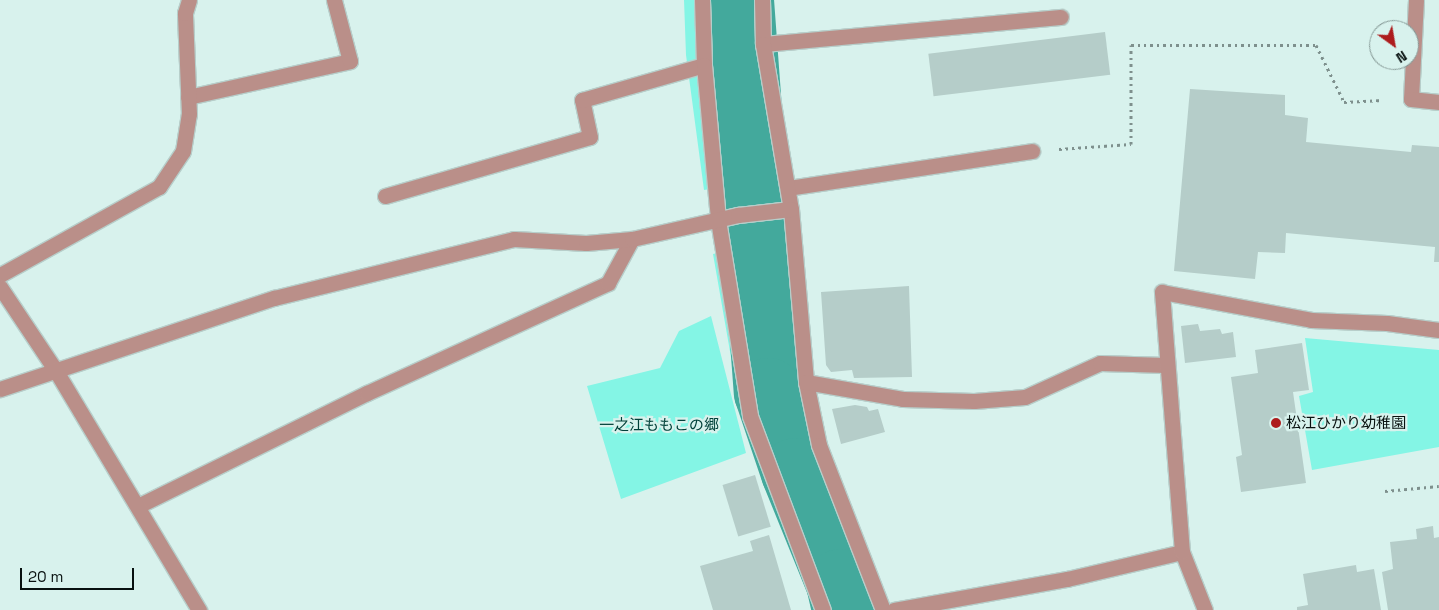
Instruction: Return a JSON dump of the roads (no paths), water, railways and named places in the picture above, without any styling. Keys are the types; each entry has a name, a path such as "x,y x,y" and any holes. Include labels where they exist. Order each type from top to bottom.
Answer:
{"street":[{"path":"0,274 159,187 184,151 188,97 185,13 190,0"},
{"path":"188,97 350,61 334,0"},
{"path":"702,0 704,65 718,220 750,416 823,610"},
{"path":"762,0 764,44 791,209 806,382 819,445 883,610"},
{"path":"1416,0 1411,99 1439,102"},
{"path":"764,44 1061,17"},
{"path":"385,196 590,137 582,100 704,65"},
{"path":"788,188 1032,151"},
{"path":"0,389 274,298 514,239 586,243 632,239 738,215 791,209"},
{"path":"138,506 367,393 608,283 632,239"},
{"path":"0,287 56,371 200,610"},
{"path":"1205,610 1182,552 1166,365 1162,292 1311,320 1387,323 1439,330"},
{"path":"806,382 903,399 974,402 1025,397 1100,363 1166,365"},
{"path":"894,610 1068,579 1182,552"}],"waterway":[{"path":"739,0 768,392 795,472 840,583 846,610"}],"place":[{"name":"松江ひかり幼稚園","path":"1276,423"}],"park label":[{"name":"一之江ももこの郷","path":"659,425"}]}
